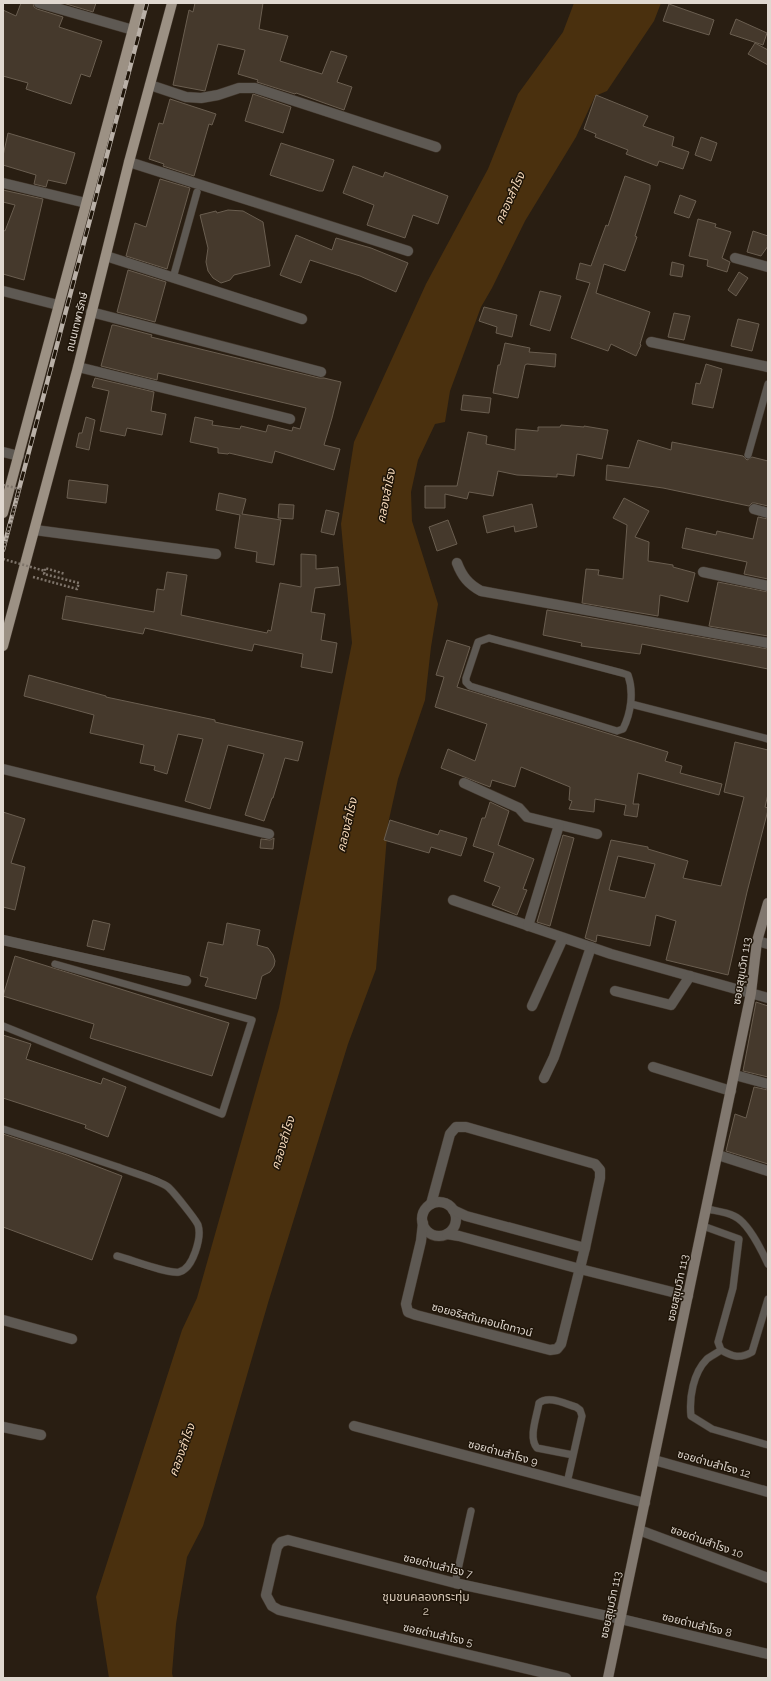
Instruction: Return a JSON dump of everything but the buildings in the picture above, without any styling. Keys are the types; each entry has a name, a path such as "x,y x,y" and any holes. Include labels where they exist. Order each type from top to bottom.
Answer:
{"main road":[{"name":"ถนนเทพารักษ์","path":"3,513 140,3"},
{"name":"ถนนเทพารักษ์","path":"3,646 78,367 129,162 172,3"},
{"name":"ซอยสุขุมวิท 113","path":"608,1678 735,1075 751,993 757,941 768,903"}],"street":[{"path":"38,3 133,30"},
{"path":"150,85 186,97 201,98 218,95 239,88 255,88 436,147"},
{"path":"129,162 408,251"},
{"path":"3,183 86,203"},
{"path":"106,256 302,319"},
{"path":"735,258 768,268"},
{"path":"3,291 58,305"},
{"path":"91,312 321,372"},
{"path":"651,342 768,366"},
{"path":"78,367 290,419"},
{"path":"3,452 19,456"},
{"path":"754,509 768,513"},
{"path":"35,530 216,554"},
{"path":"457,563 462,575 471,585 480,591 768,643"},
{"path":"703,572 768,586"},
{"path":"3,768 269,834"},
{"path":"464,783 519,808 527,817 597,834"},
{"path":"528,926 559,825"},
{"path":"453,900 563,938 768,998"},
{"path":"532,1006 563,938"},
{"path":"3,940 186,981"},
{"path":"757,941 768,944"},
{"path":"544,1078 554,1058 592,947"},
{"path":"615,991 671,1005 690,976"},
{"path":"653,1067 731,1091"},
{"path":"735,1075 768,1084"},
{"name":"ซอยอริสตันคอนโดทาวน์","path":"456,1127 474,1129 595,1164 600,1170 600,1178 580,1269 561,1344 556,1349 550,1350 408,1312 406,1304 421,1241 423,1223 424,1212 431,1204 450,1134 456,1127"},
{"path":"718,1155 768,1171"},
{"path":"431,1204 442,1202 447,1204 453,1210 466,1216 585,1248"},
{"path":"447,1234 454,1228 456,1223 456,1217 453,1210"},
{"path":"423,1223 425,1228 434,1235 439,1236 447,1234 459,1236 580,1269 688,1296"},
{"path":"3,1320 72,1339"},
{"name":"ซอยด่านสำโรง 9","path":"354,1426 645,1503"},
{"path":"3,1427 41,1435"},
{"name":"ซอยด่านสำโรง 12","path":"654,1460 768,1492"},
{"name":"ซอยด่านสำโรง 10","path":"639,1530 768,1578"},
{"name":"ซอยด่านสำโรง 7","path":"271,1571 277,1547 281,1542 288,1540 455,1583 621,1619"},
{"name":"ซอยด่านสำโรง 5","path":"271,1571 266,1595 272,1606 279,1610 566,1678"},
{"name":"ซอยด่านสำโรง 8","path":"621,1619 768,1654"}],"lane":[{"path":"173,278 197,192"},
{"path":"748,455 768,384"},
{"path":"489,638 622,672 628,676 630,682 630,704 623,729 617,731 470,686 466,682 466,678 478,642 489,638"},
{"path":"630,704 768,739"},
{"path":"3,1026 222,1114 252,1020 55,964"},
{"path":"3,1128 142,1176 168,1187 183,1204 199,1227 199,1236 192,1262 179,1272 164,1270 117,1256"},
{"path":"707,1209 736,1216 747,1227 768,1264"},
{"path":"703,1226 739,1239 733,1288 718,1342 721,1350 730,1355 744,1357 752,1352 768,1299"},
{"path":"721,1350 707,1360 697,1374 690,1403 692,1416 712,1429 768,1444"},
{"path":"567,1483 582,1416 580,1410 576,1407 548,1399 543,1400 539,1403 533,1444 537,1448 573,1455"},
{"path":"455,1583 471,1511"}],"path":[{"path":"3,485 20,490 3,552"},
{"path":"3,559 45,571"},
{"path":"45,571 45,568 65,574"},
{"path":"45,571 44,574 79,583 77,589 45,581"}],"water":[{"name":"คลองสำโรง","path":"574,3 661,3 654,21 607,91 595,96 576,137 525,221 481,307 450,391 445,422 435,424 418,460 411,492 412,521 438,604 425,700 398,779 388,824 376,969 348,1044 268,1303 203,1526 187,1557 176,1624 172,1673 173,1678 109,1678 96,1597 182,1330 197,1298 279,1008 352,643 341,524 354,442 426,284 488,169 518,94 563,32"}],"railway":[{"path":"3,550 147,3"}],"district":[{"name":"ชุมชนคลองกระทุ่ม 2","path":"426,1604"}]}
